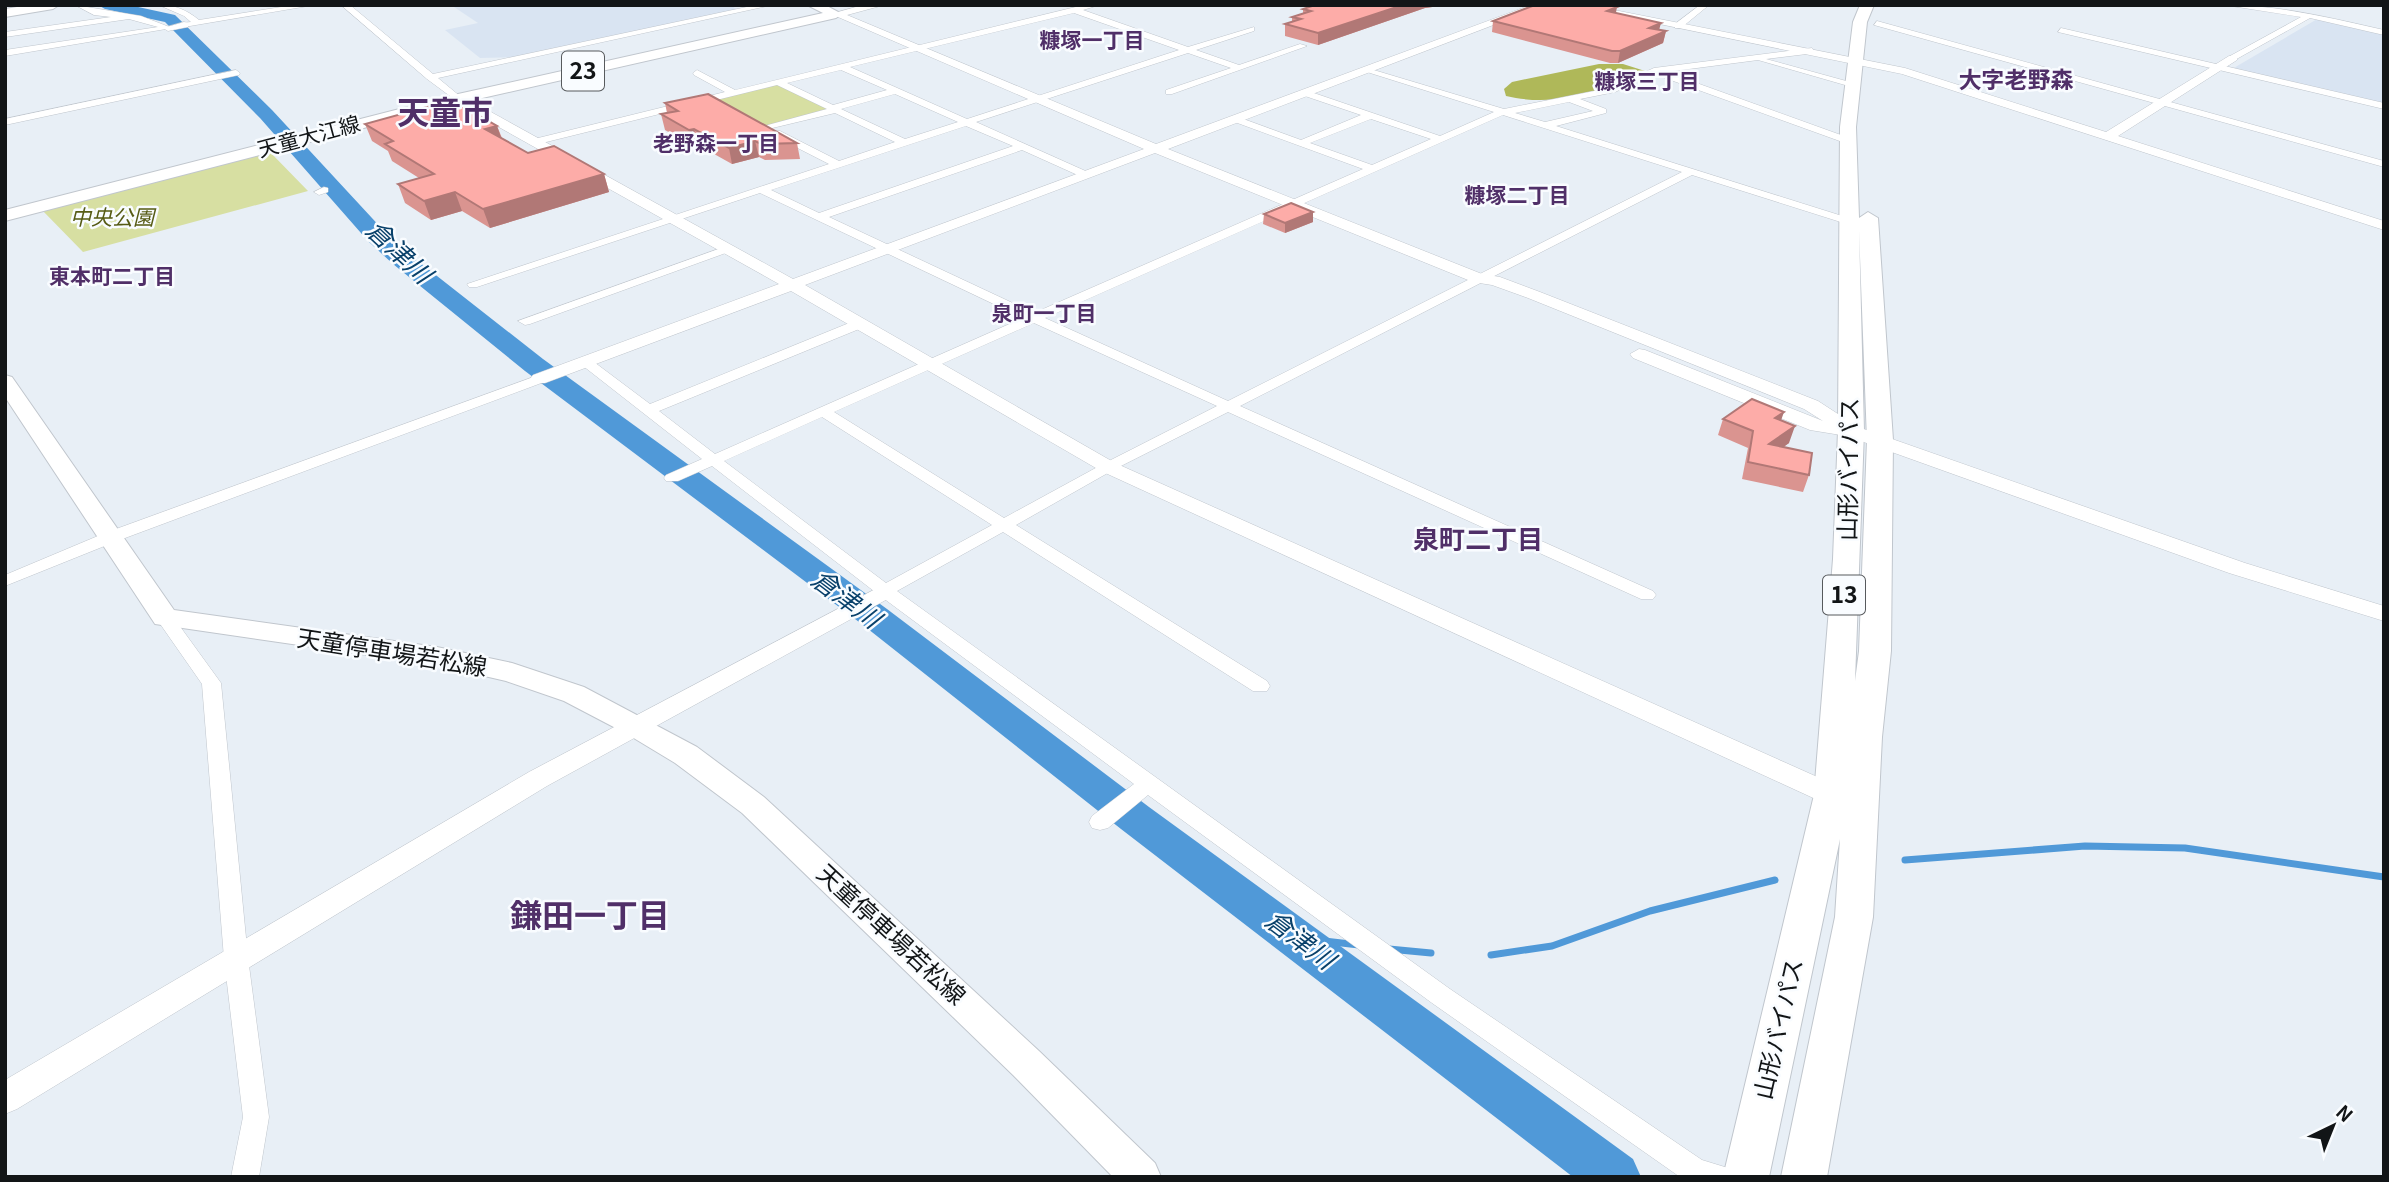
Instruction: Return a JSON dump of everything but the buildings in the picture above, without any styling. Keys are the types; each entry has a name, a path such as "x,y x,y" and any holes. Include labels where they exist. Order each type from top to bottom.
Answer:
{"highway":[{"name":"山形バイパス","path":"1804,1177 1854,917 1865,737 1875,651 1880,440 1867,151 1859,69 1860,23 1875,11"},
{"name":"山形バイパス","path":"1746,1177 1832,795 1852,430 1848,141 1859,69"}],"main road":[{"path":"5,13 53,5"},
{"path":"813,5 836,15"},
{"name":"天童大江線","path":"5,216 458,99 836,15"},
{"path":"5,381 165,618"},
{"name":"天童停車場若松線","path":"165,618 437,656 512,673 574,694 686,755 753,805 1026,1063 1141,1177"}],"street":[{"path":"79,5 97,13 147,19 158,26 168,28"},
{"path":"163,5 187,14 197,23"},
{"path":"5,53 310,5"},
{"path":"345,5 458,99 791,284 1108,467 1832,795"},
{"path":"430,77 768,5"},
{"path":"836,15 879,5"},
{"path":"534,142 1095,5"},
{"path":"5,581 111,537 1541,5"},
{"path":"1572,5 1812,51 1859,69"},
{"path":"1678,26 1705,5"},
{"path":"2230,5 2311,16 2384,33"},
{"path":"2107,137 2233,58 2311,16 2325,5"},
{"path":"1074,10 1240,68"},
{"path":"1875,11 2162,103 2384,164"},
{"path":"836,15 1040,98 1156,149 1479,279 1484,287 1576,328 1817,426 1852,430 2246,571 2384,614"},
{"path":"5,35 128,17"},
{"path":"473,284 1251,29"},
{"path":"2061,30 2384,106"},
{"path":"29,33 37,48"},
{"path":"1169,92 1303,46"},
{"path":"672,478 1500,113 1612,90 1654,71 1812,51"},
{"path":"1752,59 1905,71 2384,226"},
{"path":"842,67 1086,175"},
{"path":"1370,70 1851,222"},
{"path":"1654,71 1848,141"},
{"path":"5,122 236,72"},
{"path":"697,73 735,93"},
{"path":"780,83 903,142"},
{"path":"767,128 895,91"},
{"path":"1306,93 1440,139"},
{"path":"711,99 722,105"},
{"path":"1542,126 1603,111 1569,99"},
{"path":"1301,143 1371,115"},
{"path":"1235,120 1372,169"},
{"path":"756,122 838,164"},
{"path":"821,216 1021,147"},
{"path":"5,1098 538,779 885,591 1003,523 1229,405 1690,172"},
{"path":"760,189 890,248 1032,318 1647,595"},
{"path":"525,321 728,250"},
{"path":"649,410 859,324"},
{"path":"581,363 649,410 710,461 1144,788 1696,1172 1718,1177"},
{"path":"822,411 1260,685"},
{"path":"165,618 211,682 236,958 257,1117 246,1177"},
{"path":"1104,819 1144,788"}],"shaded area":[{"path":"730,5 740,11 516,57 480,58 445,30 478,23 454,7"},
{"path":"2319,18 2384,34 2384,105 2232,69"}],"green space":[{"path":"1599,64 1623,64 1645,71 1613,86 1578,96 1541,100 1506,96 1504,89 1512,82"},
{"path":"779,83 834,110 768,127 713,100"},
{"name":"中央公園","path":"258,153 271,153 308,191 83,252 42,210"}],"waterway":[{"name":"倉津川","path":"105,5 170,18 266,114 376,236 401,259 534,365 875,617 1135,818 1615,1177"},
{"path":"1905,860 2085,846 2185,848 2384,877"},
{"path":"1491,955 1552,946 1650,911 1775,880"},
{"path":"1298,938 1359,945"},
{"path":"1389,949 1431,953"}],"district":[{"name":"糠塚一丁目","path":"1092,41"},
{"name":"大字老野森","path":"2016,80"},
{"name":"糠塚三丁目","path":"1647,82"},
{"name":"天童市","path":"445,113"},
{"name":"老野森一丁目","path":"716,144"},
{"name":"糠塚二丁目","path":"1517,196"},
{"name":"東本町二丁目","path":"112,277"},
{"name":"泉町一丁目","path":"1044,314"},
{"name":"泉町二丁目","path":"1478,540"},
{"name":"鎌田一丁目","path":"590,916"}]}
